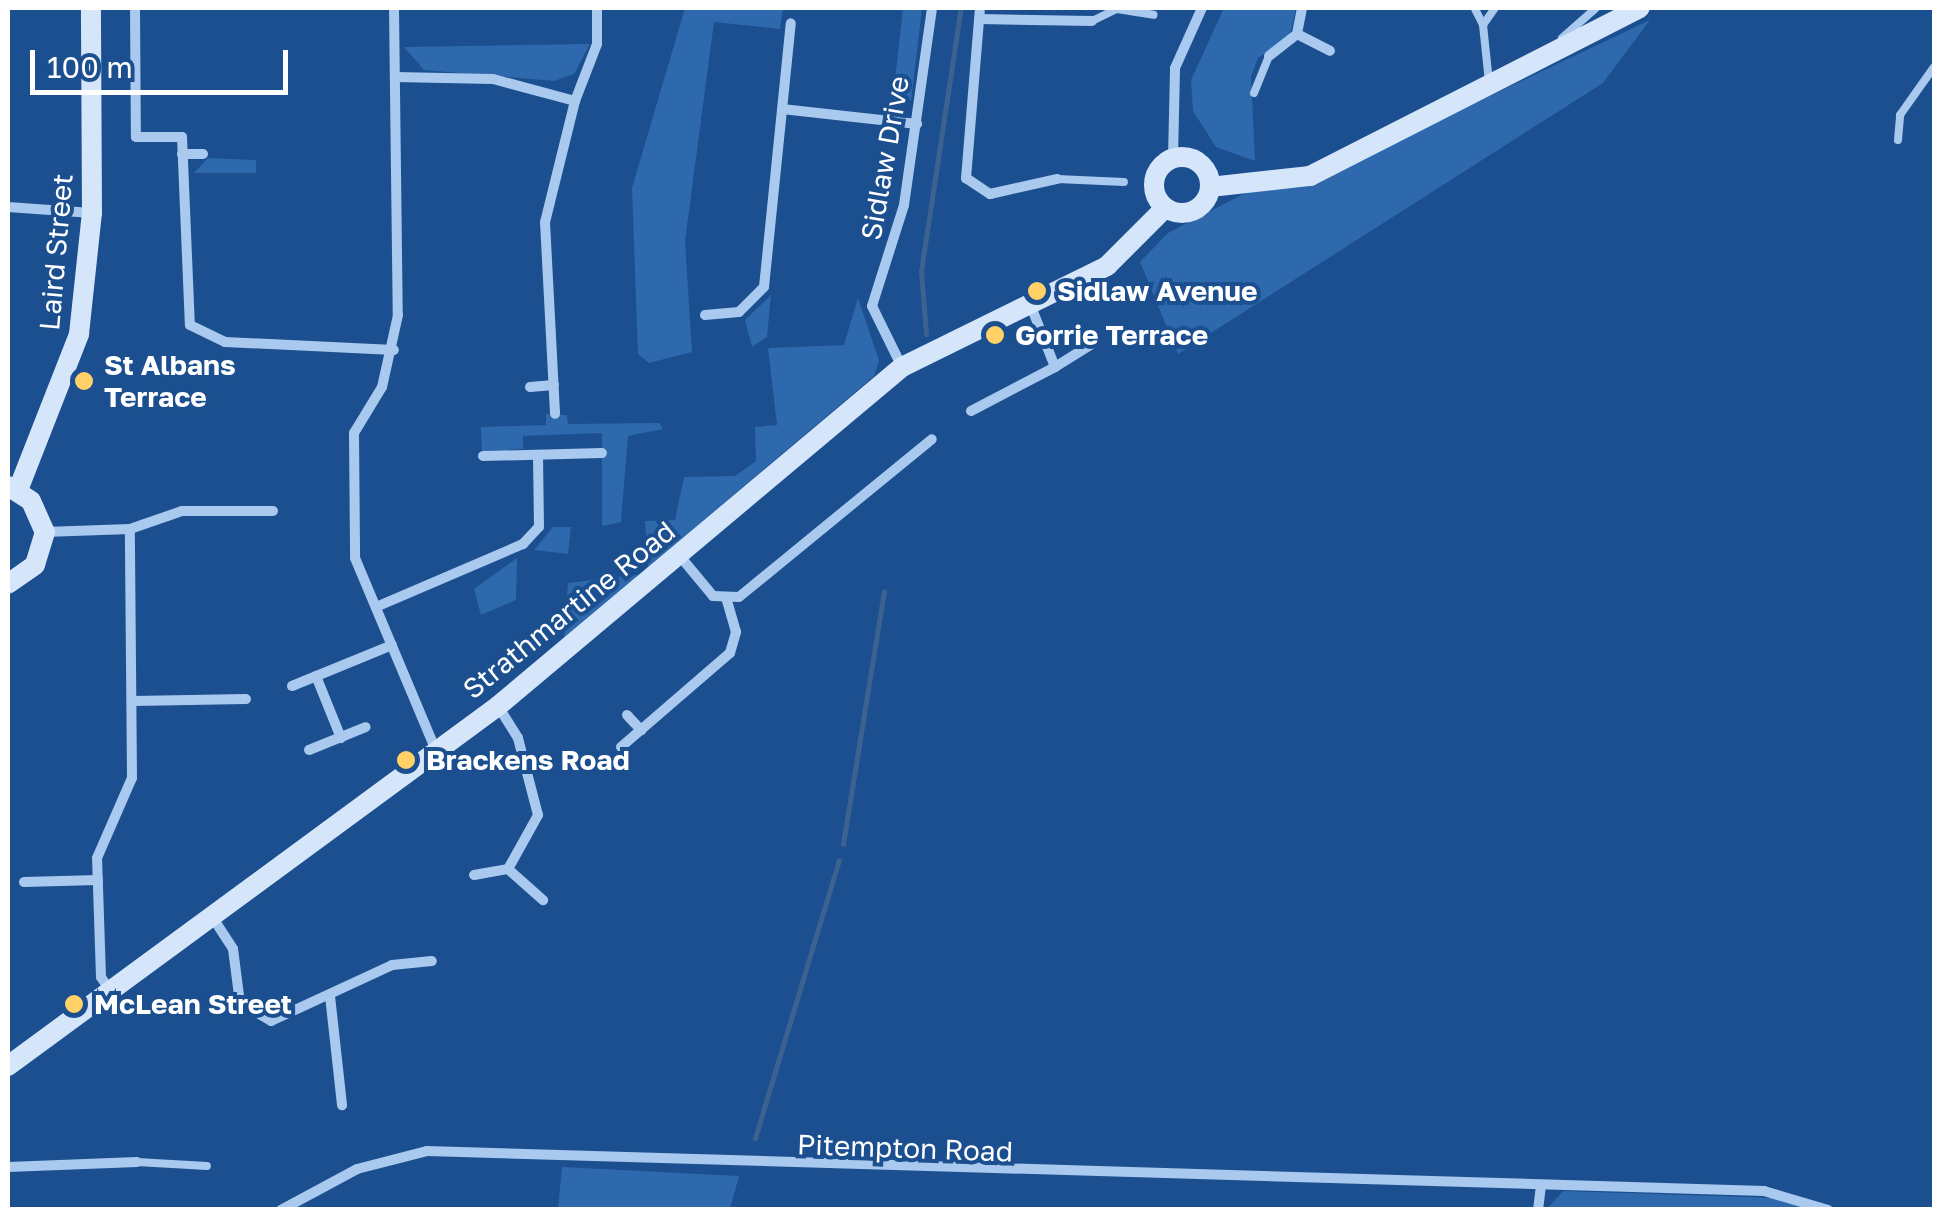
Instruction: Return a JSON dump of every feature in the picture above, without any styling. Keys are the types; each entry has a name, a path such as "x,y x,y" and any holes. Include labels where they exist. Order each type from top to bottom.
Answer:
{"street":[{"name":"Laird Street","path":"44,532 13,488 80,334 92,213 91,8"},
{"path":"135,8 136,137 182,137 190,324 225,342 394,350"},
{"path":"394,8 394,350 354,433 355,558 437,752"},
{"path":"555,414 546,222 575,101 597,44 598,8"},
{"name":"Sidlaw Drive","path":"902,367 872,306 917,124 932,8"},
{"path":"1202,8 1175,68 1173,158 1154,185 1165,208 1194,210 1210,187 1310,176 1548,51 1640,8"},
{"path":"1269,56 1297,34 1302,8"},
{"path":"1057,179 990,194 966,178 980,13 1092,21"},
{"path":"705,315 739,312 764,287 791,24"},
{"path":"1297,34 1330,51"},
{"path":"395,78 493,78 575,101"},
{"path":"782,109 917,124"},
{"path":"182,154 204,154"},
{"path":"1173,158 1199,162 1210,187"},
{"path":"8,207 92,213"},
{"name":"Strathmartine Road","path":"8,1066 498,706 902,367 1131,250 1165,208"},
{"path":"1030,303 1055,367"},
{"path":"971,411 1092,344"},
{"path":"530,387 554,386"},
{"path":"727,600 932,439"},
{"path":"482,456 602,453"},
{"path":"376,607 523,544 540,527 538,455"},
{"path":"8,584 35,565 44,532 130,529 182,512 272,511"},
{"path":"110,992 101,978 97,858 128,800 132,701 130,529"},
{"path":"621,747 730,653 736,632 727,600 679,555"},
{"path":"292,686 392,645"},
{"path":"316,676 341,738"},
{"path":"132,701 246,699"},
{"path":"498,706 518,738 538,815 508,870"},
{"path":"627,715 641,730"},
{"path":"309,750 366,727"},
{"path":"474,875 508,870 543,900"},
{"path":"24,882 98,880"},
{"path":"213,918 233,949 240,1003 254,1016 290,1016 392,965 432,961"},
{"path":"330,996 342,1105"},
{"name":"Pitempton Road","path":"281,1210 357,1169 427,1151 1764,1191 1828,1210"},
{"path":"8,1167 137,1162"},
{"path":"1538,1210 1541,1184"}],"lane":[{"path":"1483,25 1496,8"},
{"path":"1580,8 1586,17"},
{"path":"1548,51 1596,8"},
{"path":"1092,21 1117,9 1154,15"},
{"path":"1474,9 1483,25 1489,82"},
{"path":"1254,93 1269,56"},
{"path":"1898,140 1900,115 1934,67"},
{"path":"1057,179 1124,182"},
{"path":"137,1162 206,1166"}],"shaded area":[{"path":"685,8 783,8 780,29 714,22 685,241 692,352 649,363 638,354 632,188"},
{"path":"903,8 922,8 911,101 891,115"},
{"path":"1224,8 1296,8 1290,35 1258,58 1251,77 1255,161 1216,147 1193,111 1191,80"},
{"path":"1650,20 1603,83 1178,354 1140,262 1168,233 1251,190 1312,180"},
{"path":"590,44 574,74 554,81 424,70 404,47"},
{"path":"208,158 256,160 256,173 194,173"},
{"path":"771,295 767,337 752,347 745,320"},
{"path":"858,298 879,360 874,376 648,567 645,521 675,520 684,477 735,476 756,461 755,427 777,425 768,348 844,345"},
{"path":"546,414 567,415 568,424 659,423 663,429 628,436 621,522 602,526 602,433 523,436 523,449 482,451 481,427 546,425"},
{"path":"553,527 571,527 568,554 534,550"},
{"path":"517,558 516,600 481,615 474,589"},
{"path":"643,574 564,638 568,583"},
{"path":"562,1167 739,1176 730,1209 558,1209"},
{"path":"1563,1191 1778,1198 1813,1210 1546,1210"}],"waterway":[{"path":"926,334 921,271 961,8"},
{"path":"843,844 884,591"},
{"path":"755,1138 839,860"}],"place":[{"name":"Sidlaw Avenue","path":"1037,291"},
{"name":"Gorrie Terrace","path":"995,335"},
{"name":"St Albans Terrace","path":"84,381"},
{"name":"Brackens Road","path":"406,760"},
{"name":"McLean Street","path":"74,1004"}]}
